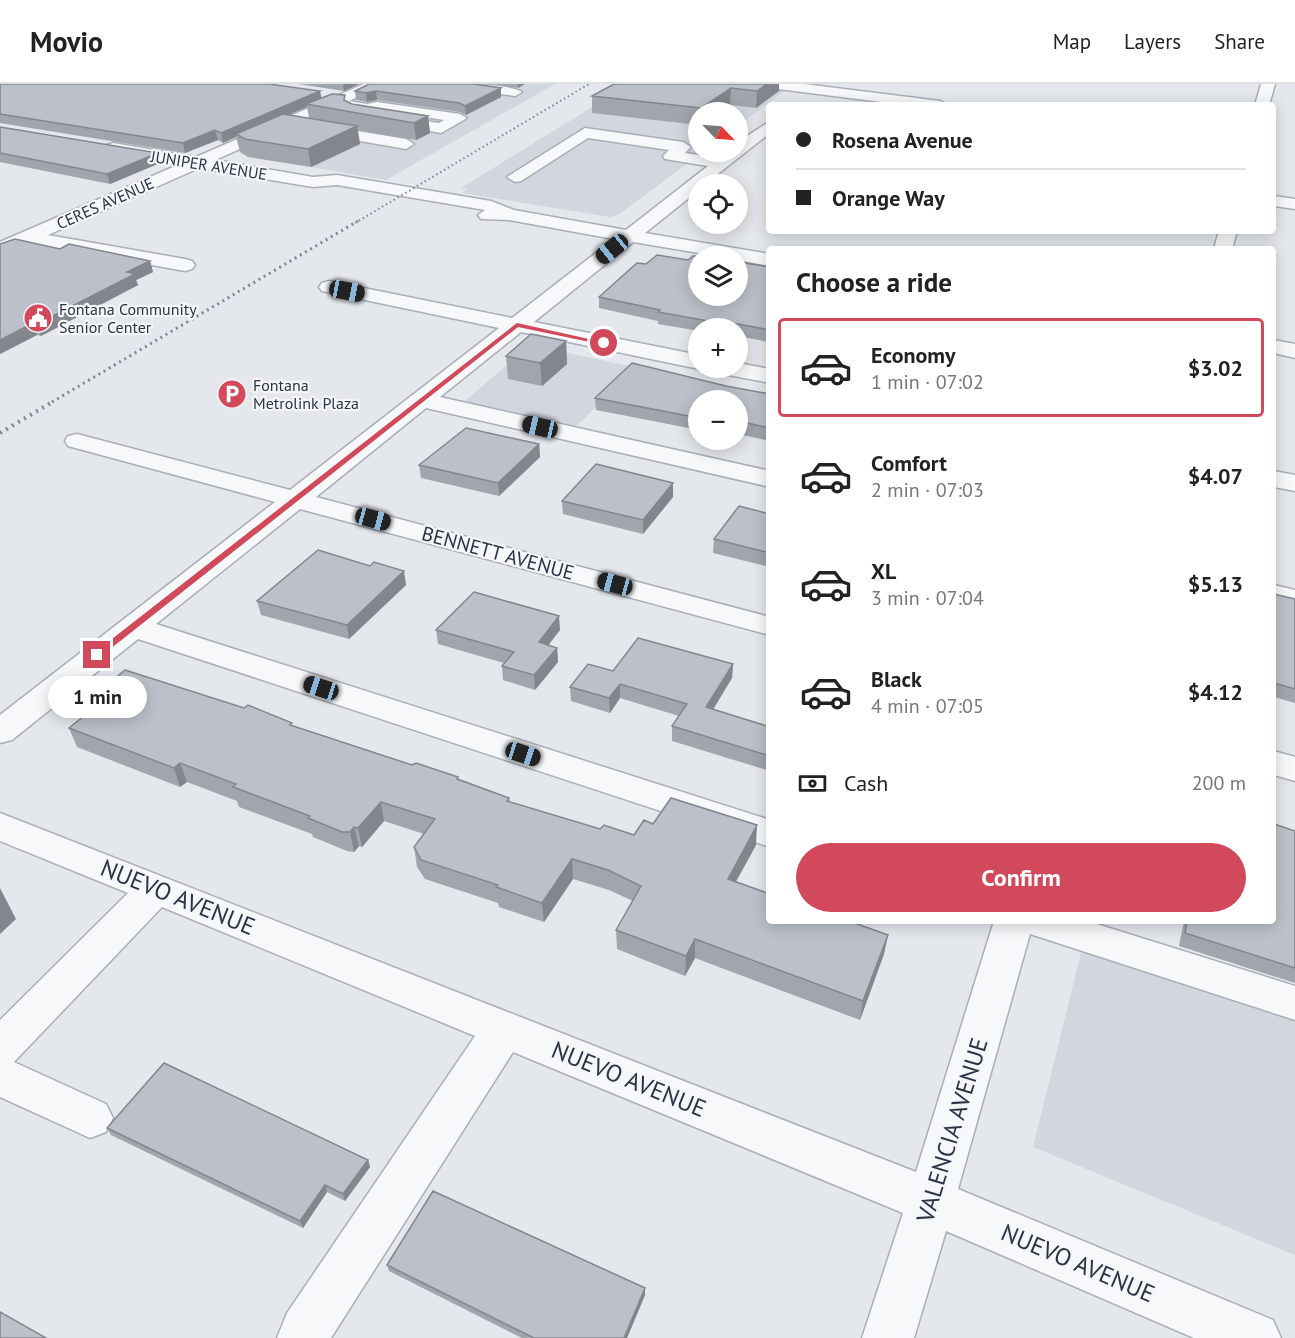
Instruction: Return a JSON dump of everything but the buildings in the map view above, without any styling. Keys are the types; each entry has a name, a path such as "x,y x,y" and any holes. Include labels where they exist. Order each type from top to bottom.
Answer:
{"street":[{"name":"CERES AVENUE","path":"0,249 376,84"},
{"path":"453,84 515,92"},
{"path":"770,84 819,87 920,102"},
{"path":"1263,102 1268,84"},
{"path":"802,100 819,87"},
{"path":"315,93 367,108 377,106 460,118 441,128 355,115 367,108"},
{"path":"590,120 688,133"},
{"path":"283,124 406,144"},
{"path":"748,140 766,128"},
{"path":"515,177 585,133 683,147 671,156 722,163"},
{"name":"JUNIPER AVENUE","path":"103,147 313,182 324,187 477,214 509,215 766,259"},
{"path":"0,732 722,163"},
{"path":"1276,201 1295,204"},
{"path":"28,237 185,265"},
{"path":"329,287 688,360"},
{"path":"1276,347 1295,351"},
{"path":"748,372 766,375"},
{"path":"422,400 766,478"},
{"name":"BENNETT AVENUE","path":"77,441 766,625"},
{"path":"1276,479 1295,483"},
{"path":"1276,594 1295,599"},
{"path":"133,627 766,833"},
{"path":"1276,764 1295,769"},
{"name":"NUEVO AVENUE","path":"0,826 931,1201 1255,1338"},
{"path":"0,1048 156,889"},
{"name":"VALENCIA AVENUE","path":"888,1338 1013,924"},
{"path":"1046,924 1295,1003"},
{"path":"303,1338 305,1331 504,1029"},
{"path":"0,1076 90,1118"}],"shaded area":[{"path":"401,84 555,84 386,180 246,156"},
{"path":"641,84 787,89 770,102 766,102 766,105 748,118 748,102 688,102 689,162 619,214 610,217 462,193 468,189 461,188 618,91"},
{"path":"549,349 638,368 574,428 464,402 522,352"},
{"path":"1091,925 1295,990 1295,1255 1033,1147 1081,953"}],"railway":[{"path":"355,223 589,84"},
{"path":"52,402 358,221"},
{"path":"0,433 54,401"}],"place":[{"name":"Fontana Community Senior Center","path":"38,318"},
{"name":"Fontana Metrolink Plaza","path":"232,394"}],"route":[{"path":"97,655 517,325 604,343"}]}
